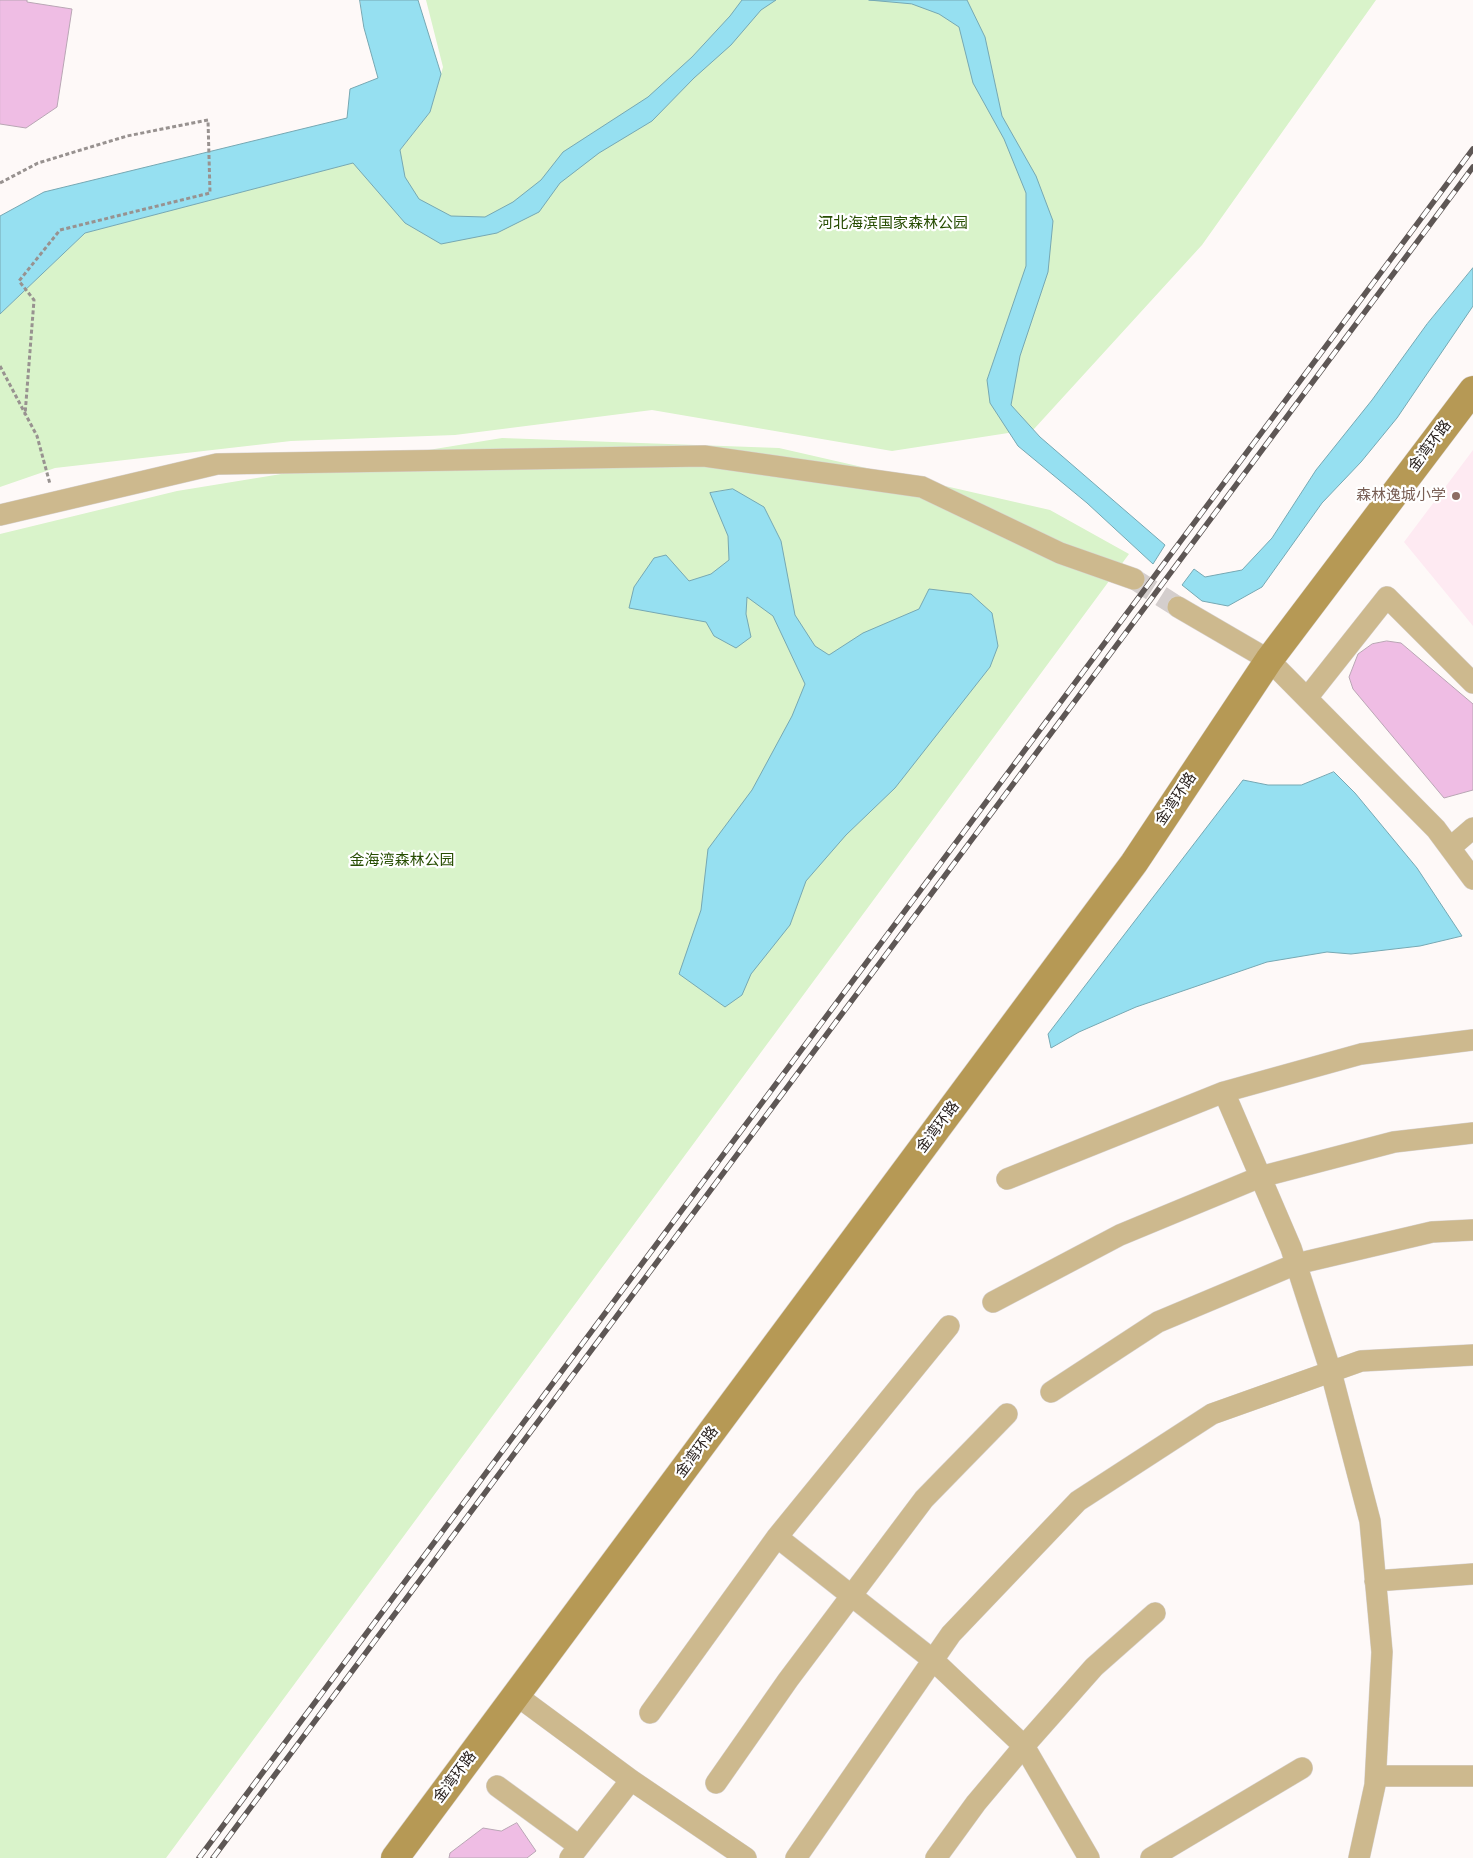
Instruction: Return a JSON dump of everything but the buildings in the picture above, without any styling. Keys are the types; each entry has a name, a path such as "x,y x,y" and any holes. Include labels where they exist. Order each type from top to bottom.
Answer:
{"main road":[{"name":"金湾环路","path":"395,1858 1134,863 1269,660 1473,390"}],"street":[{"path":"0,515 217,464 704,456 922,487 1060,553 1134,579"},
{"path":"1307,698 1387,596 1473,683"},
{"path":"1178,607 1269,660 1436,829 1473,879"},
{"path":"1450,848 1473,828"},
{"path":"1007,1179 1224,1092 1361,1054 1473,1040"},
{"path":"1224,1092 1296,1264 1331,1372 1370,1521 1382,1652 1376,1776 1358,1858"},
{"path":"993,1302 1120,1235 1260,1177 1394,1142 1473,1133"},
{"path":"1051,1392 1158,1322 1296,1264 1432,1232 1473,1230"},
{"path":"650,1713 777,1537 949,1326"},
{"path":"796,1858 951,1634 1078,1501 1212,1414 1361,1361 1473,1355"},
{"path":"716,1783 850,1594 924,1499 1007,1414"},
{"path":"777,1537 933,1660 1024,1746 1089,1858"},
{"path":"1375,1581 1473,1574"},
{"path":"936,1858 976,1803 1094,1667 1155,1613"},
{"path":"516,1695 631,1780 746,1858"},
{"path":"1151,1858 1302,1768"},
{"path":"1376,1776 1473,1776"},
{"path":"497,1786 574,1852 631,1780"}],"path":[{"path":"0,183 38,163 118,139 208,120 210,193 60,230 19,280 34,300 25,415"},
{"path":"0,366 37,436 52,490"}],"shaded area":[{"name":"森林逸城小学","path":"1473,450 1473,626 1404,542"}],"green space":[{"name":"河北海滨国家森林公园","path":"426,0 1376,0 1202,245 1034,429 892,451 652,410 455,435 291,441 55,468 0,487 0,314 85,233 400,150 430,112 443,67"},
{"name":"金海湾森林公园","path":"502,438 779,448 1050,510 1129,554 166,1858 0,1858 0,534 177,491"}],"water":[{"path":"360,0 418,0 441,74 430,112 400,150 405,177 419,199 451,216 485,217 513,202 541,180 563,152 648,97 692,57 730,16 742,0 776,0 761,10 731,45 694,78 652,121 599,153 560,183 539,212 497,233 441,244 405,223 353,163 85,233 0,314 0,216 44,192 347,118 350,89 378,78 364,28"},
{"path":"869,0 967,0 985,37 1002,116 1036,176 1053,221 1048,272 1020,356 1011,405 1040,437 1165,545 1153,564 1087,503 1018,446 990,403 987,380 1026,266 1026,193 1004,139 973,83 959,27 939,14 912,4"},
{"path":"1473,268 1473,306 1397,418 1361,462 1322,503 1262,587 1228,606 1202,601 1182,585 1194,569 1205,577 1242,570 1272,538 1316,470 1372,400 1427,324"},
{"path":"733,489 764,507 781,541 795,615 815,646 829,655 863,633 919,609 929,589 971,594 992,613 998,646 990,667 895,788 846,835 806,881 790,925 751,974 742,995 725,1007 679,974 701,910 708,849 752,790 792,716 805,684 773,616 747,597 746,614 751,637 736,648 714,636 706,622 629,608 634,587 654,558 666,555 689,581 711,574 729,560 728,536 710,493"},
{"path":"1334,772 1355,793 1417,868 1462,936 1420,946 1351,954 1327,952 1267,962 1136,1007 1079,1032 1051,1048 1048,1034 1243,780 1268,785 1301,785"}],"tunnel":[{"path":"1134,579 1178,607"}],"railway":[{"path":"199,1858 1473,149"},
{"path":"213,1858 1473,167"}],"place":[{"name":"森林逸城小学","path":"1456,496"}]}
